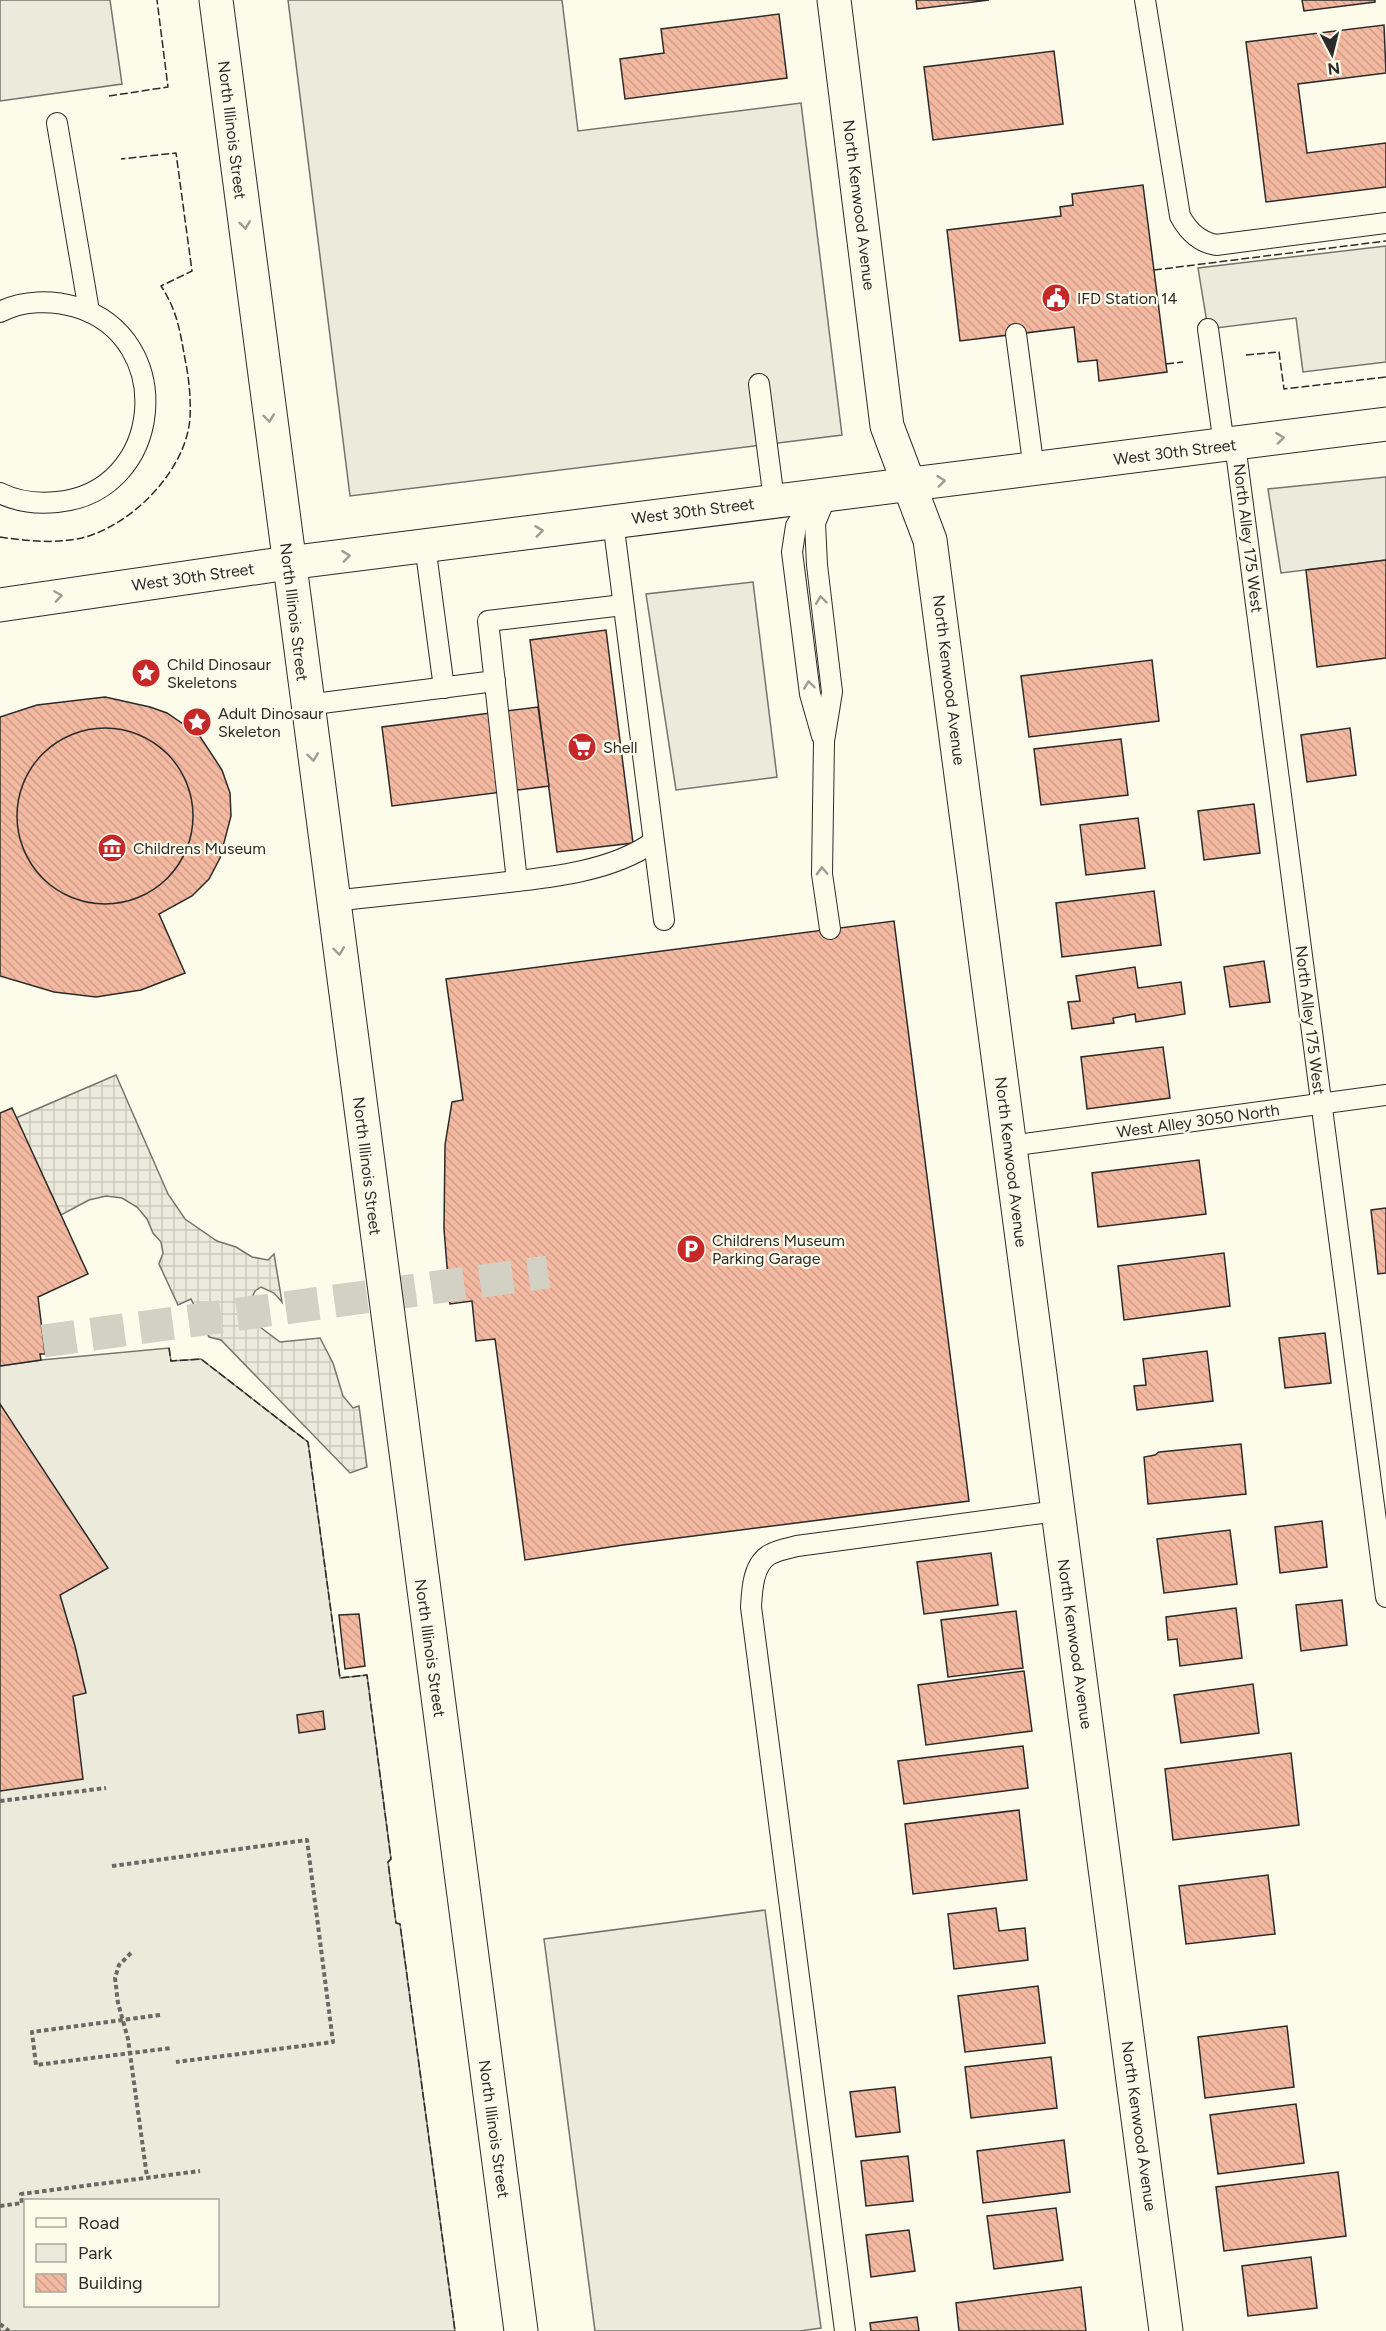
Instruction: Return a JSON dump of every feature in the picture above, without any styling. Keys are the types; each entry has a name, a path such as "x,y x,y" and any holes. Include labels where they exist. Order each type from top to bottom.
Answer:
{"main road":[{"name":"North Illinois Street","path":"216,0 306,705 520,2331"},
{"name":"North Kenwood Avenue","path":"834,0 887,426 930,540 1166,2331"},
{"name":"West 30th Street","path":"0,604 425,545 1386,424"}],"lane":[{"path":"1145,0 1180,216 1186,228 1206,243 1216,244 1386,223"},
{"path":"57,123 89,311"},
{"path":"0,312 32,302 61,303 89,311 114,328 134,353 144,382 146,412 139,442 122,469 99,489 71,501 40,504 10,498 0,493"},
{"name":"North Alley 175 West","path":"1208,329 1230,444 1386,1597"},
{"path":"1016,334 1034,470"},
{"path":"759,384 774,500"},
{"path":"827,494 815,523 817,565 832,692 824,741 822,874 830,929"},
{"path":"613,522 664,920"},
{"path":"425,545 444,688"},
{"path":"518,881 488,621 623,605"},
{"path":"306,705 495,681"},
{"path":"332,901 518,881 582,871 637,854 653,842"},
{"name":"West Alley 3050 North","path":"1009,1146 1386,1095"},
{"path":"845,2331 751,1607 753,1584 758,1567 769,1555 797,1546 1057,1511"}],"path":[{"path":"0,1801 106,1788"},
{"path":"112,1866 307,1840 333,2042 176,2062"},
{"path":"131,1953 119,1965 115,1978 118,2003 130,2053 147,2178"},
{"path":"160,2015 32,2031 36,2065 171,2048"},
{"path":"0,2206 22,2203 21,2194 200,2171"},
{"path":"0,2324 9,2331"}],"green space":[{"path":"169,1348 171,1361 201,1359 308,1442 340,1678 367,1675 391,1859 388,1862 396,1923 400,1924 455,2331 0,2331 0,1366"}],"shaded area":[{"path":"0,0 110,0 122,84 0,101"},
{"path":"288,0 562,0 578,131 801,103 842,435 350,496"},
{"path":"1386,246 1386,362 1303,372 1296,318 1208,329 1198,268"},
{"path":"1386,477 1386,560 1281,573 1268,489"},
{"path":"753,582 777,777 676,790 646,594"},
{"path":"116,1075 168,1194 185,1219 217,1241 236,1247 252,1257 268,1260 274,1254 282,1302 274,1293 261,1287 255,1291 252,1298 251,1307 255,1318 260,1327 280,1342 320,1338 333,1363 343,1396 353,1408 359,1406 367,1467 350,1473 221,1340 209,1337 191,1299 178,1305 159,1264 163,1253 161,1242 137,1207 122,1198 106,1196 89,1200 61,1215 16,1118"},
{"path":"765,1910 821,2328 800,2331 595,2331 544,1939"}],"building":[{"path":"916,0 989,0 917,9"},
{"path":"1302,0 1375,0 1375,2 1304,11"},
{"path":"779,14 787,78 625,99 620,59 664,53 661,29"},
{"path":"1384,25 1386,73 1298,84 1307,153 1386,143 1386,187 1266,202 1246,42"},
{"path":"1054,51 1063,124 933,140 924,67"},
{"name":"IFD Station 14","path":"1143,185 1167,372 1099,381 1097,360 1078,362 1074,327 960,341 947,230 1061,216 1060,207 1073,205 1072,194"},
{"path":"1386,560 1386,658 1317,667 1306,570"},
{"name":"Shell","path":"606,630 633,843 557,852 530,640"},
{"path":"1152,660 1159,721 1029,737 1021,676"},
{"name":"Childrens Museum","path":"105,697 167,713 199,735 222,770 230,793 231,816 220,858 209,879 192,896 159,914 185,973 141,990 96,997 54,992 0,976 0,717 37,705"},
{"path":"538,707 549,786 392,806 382,727"},
{"path":"105,728 122,729 139,734 167,754 187,782 192,799 192,833 187,850 167,878 139,898 122,903 105,904 88,903 71,898 43,878 23,850 18,833 17,816 18,799 23,782 43,754 71,734 88,729"},
{"path":"1350,728 1356,775 1307,782 1301,735"},
{"path":"1121,739 1128,795 1041,805 1034,749"},
{"path":"1254,804 1260,853 1204,860 1198,811"},
{"path":"1138,818 1145,868 1086,875 1080,825"},
{"path":"1154,891 1161,945 1062,957 1056,903"},
{"name":"Childrens Museum Parking Garage","path":"894,921 969,1501 623,1545 525,1560 495,1339 476,1341 472,1301 450,1304 444,1229 445,1145 452,1102 463,1100 446,979"},
{"path":"1264,961 1270,1002 1230,1007 1224,967"},
{"path":"1135,967 1138,988 1181,982 1185,1014 1136,1022 1135,1014 1113,1018 1114,1023 1072,1029 1068,1002 1080,1001 1076,976"},
{"path":"1163,1047 1170,1098 1087,1109 1081,1057"},
{"path":"12,1108 88,1274 38,1297 45,1354 40,1354 41,1360 0,1366 0,1113"},
{"path":"1199,1160 1206,1214 1098,1227 1092,1173"},
{"path":"1386,1208 1386,1273 1378,1274 1371,1210"},
{"path":"1224,1253 1230,1306 1124,1320 1118,1266"},
{"path":"1325,1333 1331,1383 1285,1388 1279,1338"},
{"path":"1207,1351 1213,1401 1137,1410 1134,1386 1146,1385 1143,1359"},
{"path":"0,1404 108,1568 60,1595 86,1693 73,1696 83,1779 0,1791"},
{"path":"1241,1444 1246,1494 1148,1504 1144,1457 1159,1452"},
{"path":"1322,1521 1327,1567 1280,1573 1275,1527"},
{"path":"1230,1530 1237,1584 1164,1593 1157,1539"},
{"path":"991,1553 998,1605 924,1614 917,1562"},
{"path":"1342,1600 1347,1645 1301,1651 1296,1605"},
{"path":"1236,1608 1242,1658 1180,1666 1177,1639 1168,1640 1166,1617"},
{"path":"1016,1611 1023,1668 948,1677 941,1620"},
{"path":"359,1614 365,1666 345,1669 339,1615"},
{"path":"1024,1671 1032,1731 926,1745 918,1685"},
{"path":"1253,1684 1259,1733 1181,1743 1174,1695"},
{"path":"323,1711 325,1729 299,1733 297,1715"},
{"path":"1023,1746 1028,1788 904,1804 898,1761"},
{"path":"1291,1753 1299,1825 1173,1840 1165,1769"},
{"path":"1019,1810 1027,1880 913,1894 905,1824"},
{"path":"1268,1875 1275,1934 1186,1944 1179,1886"},
{"path":"996,1908 999,1931 1025,1928 1028,1960 954,1969 948,1914"},
{"path":"1038,1986 1045,2043 965,2052 958,1996"},
{"path":"1287,2026 1294,2087 1205,2098 1198,2037"},
{"path":"1051,2057 1057,2108 971,2118 965,2067"},
{"path":"895,2087 900,2132 856,2137 850,2092"},
{"path":"1296,2104 1304,2163 1218,2174 1210,2115"},
{"path":"1064,2140 1070,2192 983,2203 977,2151"},
{"path":"908,2156 913,2201 866,2206 861,2161"},
{"path":"1338,2172 1346,2236 1224,2251 1216,2187"},
{"path":"1056,2208 1063,2260 994,2269 987,2216"},
{"path":"909,2230 915,2271 871,2277 866,2235"},
{"path":"1311,2257 1317,2308 1248,2316 1242,2266"},
{"path":"1081,2287 1086,2331 959,2331 956,2303"},
{"path":"917,2317 919,2331 871,2331 870,2323"}],"tunnel":[{"path":"43,1341 548,1272"}],"fence":[{"path":"109,96 168,87 157,0"},
{"path":"0,537 31,541 62,541 82,538 101,531 137,508 153,493 167,476 186,438 190,418 186,366 177,321 161,286 192,271 176,153 121,159"},
{"path":"1154,270 1386,241"},
{"path":"1246,355 1279,352 1284,389 1386,377"},
{"path":"1166,364 1183,362"},
{"path":"169,1348 171,1361 201,1359 308,1442 340,1678 367,1675 391,1859 388,1862 396,1923 400,1924 455,2331"}],"place":[{"name":"IFD Station 14","path":"1056,298"},
{"name":"Child Dinosaur Skeletons","path":"146,673"},
{"name":"Adult Dinosaur Skeleton","path":"197,722"},
{"name":"Shell","path":"582,747"},
{"name":"Childrens Museum","path":"112,848"},
{"name":"Childrens Museum Parking Garage","path":"691,1249"}]}
